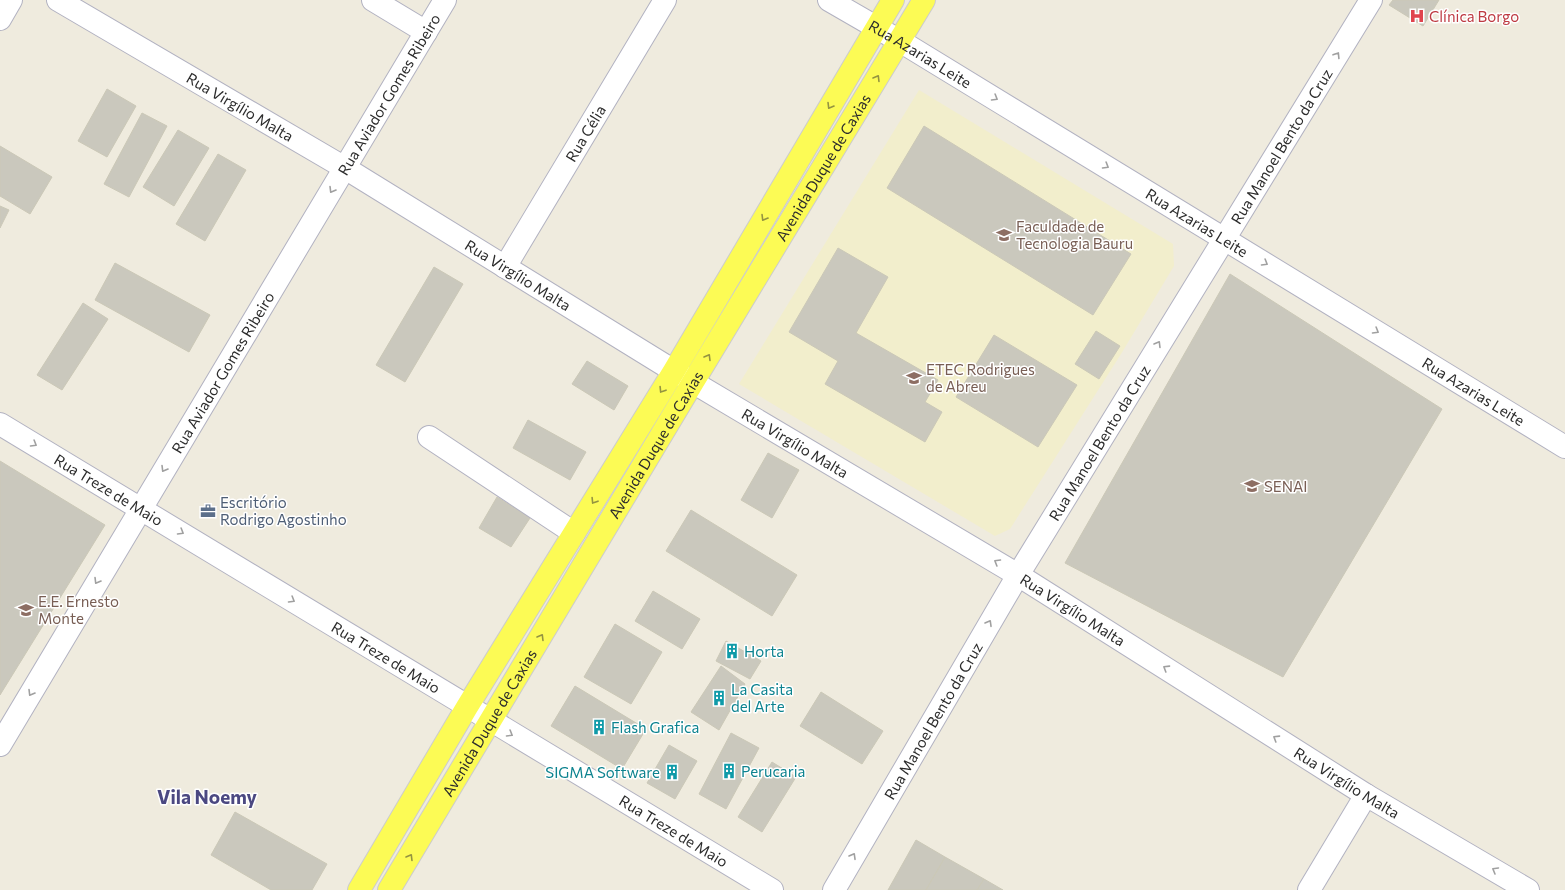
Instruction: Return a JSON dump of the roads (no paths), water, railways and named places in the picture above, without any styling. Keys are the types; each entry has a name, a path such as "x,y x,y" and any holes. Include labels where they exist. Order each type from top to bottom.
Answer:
{"main road":[{"name":"Avenida Duque de Caxias","path":"359,890 468,707 674,371 893,0"},
{"name":"Avenida Duque de Caxias","path":"390,890 693,382 924,0"}],"street":[{"path":"0,20 12,0"},
{"name":"Rua Virgílio Malta","path":"58,0 345,168 674,371 1018,575 1366,795 1528,890"},
{"path":"373,0 426,32"},
{"name":"Rua Aviador Gomes Ribeiro","path":"0,745 445,0"},
{"name":"Rua Célia","path":"505,267 665,0"},
{"name":"Rua Azarias Leite","path":"829,0 900,41 1565,446"},
{"name":"Rua Manoel Bento da Cruz","path":"834,890 1018,575 1371,0"},
{"name":"Rua Treze de Maio","path":"0,424 141,507 491,722 772,890"},
{"path":"429,437 574,533"},
{"path":"1308,890 1366,795"}],"place":[{"name":"Clínica Borgo","path":"1417,16"},
{"name":"Faculdade de Tecnologia Bauru","path":"1004,235"},
{"name":"ETEC Rodrigues de Abreu","path":"914,378"},
{"name":"SENAI","path":"1252,486"},
{"name":"Escritório Rodrigo Agostinho","path":"208,511"},
{"name":"E.E. Ernesto Monte","path":"26,610"},
{"name":"Horta","path":"732,651"},
{"name":"La Casita del Arte","path":"719,698"},
{"name":"Flash Grafica","path":"599,727"},
{"name":"Perucaria","path":"729,771"},
{"name":"SIGMA Software","path":"672,772"}],"district":[{"name":"Vila Noemy","path":"207,796"}]}
